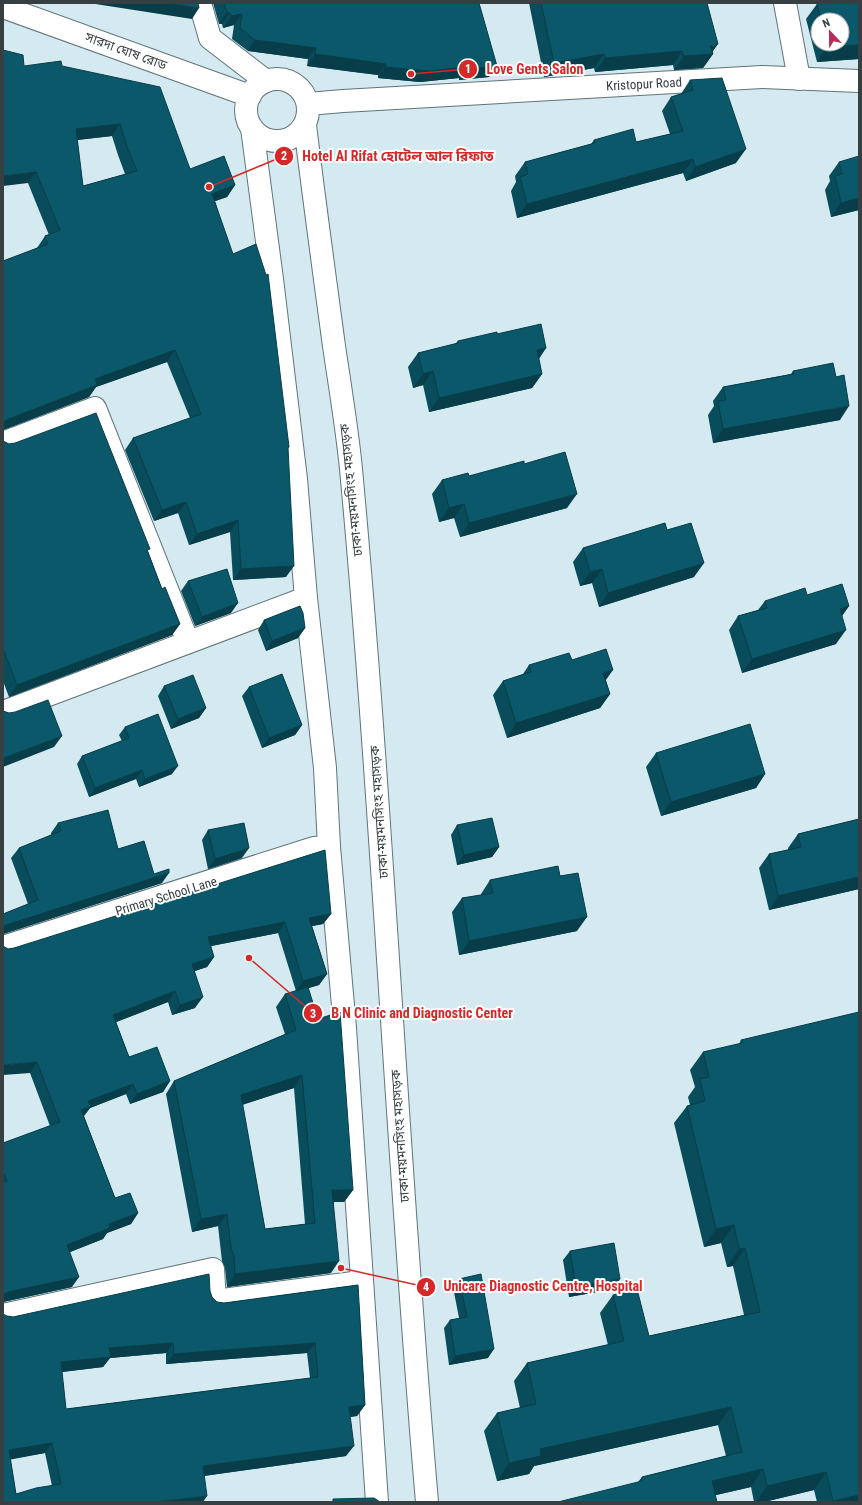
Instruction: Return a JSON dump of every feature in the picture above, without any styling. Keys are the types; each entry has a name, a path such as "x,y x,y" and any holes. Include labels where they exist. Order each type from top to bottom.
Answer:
{"main road":[{"path":"200,3 210,38 266,81"},
{"path":"785,3 799,79"},
{"name":"সারদা ঘোষ রোড","path":"3,6 250,96"},
{"name":"Kristopur Road","path":"307,115 343,101 762,77 859,81"},
{"path":"275,79 284,79 300,88 305,96 307,115 299,133 290,139 280,141 269,140 259,136 248,121 246,113 250,96 259,85 266,81 275,79"},
{"name":"ঢাকা-ময়মনসিংহ মহাসড়ক","path":"307,115 315,214 351,473 377,776 393,1037 427,1502"},
{"path":"252,128 296,479 306,598 325,768 329,847 345,1028 377,1502"},
{"path":"3,443 95,408 188,642"},
{"path":"3,712 306,598"},
{"name":"Primary School Lane","path":"3,947 314,848 329,847"},
{"path":"3,1315 213,1269 215,1302 361,1282"}],"building":[{"path":"168,3 198,3 199,8"},
{"path":"224,3 479,3 497,66 428,71 385,67 386,64 315,54 316,48 255,40 240,28 242,14 231,16 230,13 227,12"},
{"path":"541,3 707,3 718,44 710,46 713,54 684,56 682,51 605,58 604,54 554,63"},
{"path":"859,3 859,45 850,45 850,12 819,12 817,4"},
{"path":"3,50 23,55 24,66 61,61 62,66 160,87 190,169 224,156 235,185 212,194 233,254 256,244 266,275 268,274 289,447 294,566 241,569 238,520 197,534 186,502 162,510 133,438 201,414 175,350 95,379 97,385 6,420 3,423 3,261 48,244 45,236 60,230 36,172 3,176","holes":["120,124 137,171 83,186 76,129"]},
{"path":"722,78 746,149 695,167 693,159 527,204 520,177 528,174 525,162 595,143 594,140 633,129 636,142 683,131 671,97 693,90 690,80"},
{"path":"859,156 859,198 841,203 835,176 842,174 839,162"},
{"path":"541,324 546,348 537,350 542,374 439,398 433,371 423,374 418,353 458,343 458,341"},
{"path":"833,363 836,377 844,375 849,406 723,429 718,401 726,400 723,387 794,374 793,371"},
{"path":"96,413 150,549 147,550 162,589 165,587 180,624 17,685 3,651 3,441 9,444 15,443"},
{"path":"565,452 577,494 469,523 464,504 449,508 442,480 468,473 469,476 524,461 524,464"},
{"path":"665,523 667,530 691,523 704,563 608,593 602,569 590,572 583,548"},
{"path":"227,569 238,603 202,617 188,581"},
{"path":"842,584 849,606 840,609 846,630 752,659 738,616 767,608 765,601 805,588 807,595"},
{"path":"300,606 303,613 305,628 272,641 264,620"},
{"path":"606,649 613,670 603,673 610,694 516,723 503,681 531,672 529,665 569,653 572,660"},
{"path":"282,674 302,725 269,738 249,687"},
{"path":"193,675 206,708 178,719 164,686"},
{"path":"48,700 62,736 3,758 3,711 9,713 15,712"},
{"path":"158,714 178,766 145,779 142,770 95,788 82,756 129,738 125,727"},
{"path":"750,724 765,774 671,802 656,753"},
{"path":"108,810 118,849 144,841 154,874 169,869 169,873 3,927 3,914 38,900 19,848 61,831 58,823"},
{"path":"492,818 499,847 464,855 457,825"},
{"path":"859,819 859,877 778,896 769,854 801,847 798,834"},
{"path":"244,823 249,848 215,859 208,830"},
{"path":"325,850 331,914 309,918 327,974 303,981 285,922 208,937 214,957 192,964 203,997 180,1005 175,991 113,1015 129,1057 157,1047 170,1081 137,1094 133,1084 88,1101 91,1107 81,1110 115,1198 130,1193 138,1213 109,1224 110,1228 67,1245 79,1277 8,1292 3,1295 3,1183 7,1181 3,1172 3,1143 60,1122 37,1062 3,1065 3,946 8,949 14,948"},
{"path":"558,866 560,876 578,873 587,917 469,941 462,898 493,893 490,880"},
{"path":"308,987 318,1019 340,1012 353,1190 332,1190 339,1261 235,1274 234,1256 231,1248 227,1214 201,1219 174,1081 296,1030 285,994","holes":["302,1075 315,1223 265,1229 241,1095"]},
{"path":"859,1012 859,1495 833,1501 826,1472 767,1486 763,1469 712,1481 717,1502 558,1502 642,1481 642,1477 742,1452 731,1407 540,1449 541,1456 509,1463 497,1413 536,1404 527,1363 624,1341 613,1295 637,1289 649,1336 760,1312 745,1248 739,1249 734,1225 716,1229 687,1106 705,1101 700,1079 709,1077 703,1052 742,1043 741,1040"},
{"path":"614,1243 620,1279 576,1287 570,1251"},
{"path":"209,1274 210,1291 212,1297 217,1302 224,1303 358,1285 365,1405 349,1407 354,1446 203,1466 207,1496 155,1502 3,1502 3,1314 13,1317","holes":["173,1343 174,1354 315,1343 318,1377 66,1409 61,1362 111,1357 109,1348","52,1443 61,1484 36,1488 16,1494 9,1450"]},
{"path":"481,1274 494,1349 455,1356 450,1320 467,1317 459,1279"},
{"path":"374,1498 380,1502 333,1502 333,1499"}],"place":[{"name":"Love Gents Salon","path":"411,74"},
{"name":"Hotel Al Rifat হোটেল আল রিফাত","path":"209,187"},
{"name":"B N Clinic and Diagnostic Center","path":"249,958"},
{"name":"Unicare Diagnostic Centre, Hospital","path":"341,1268"}]}
